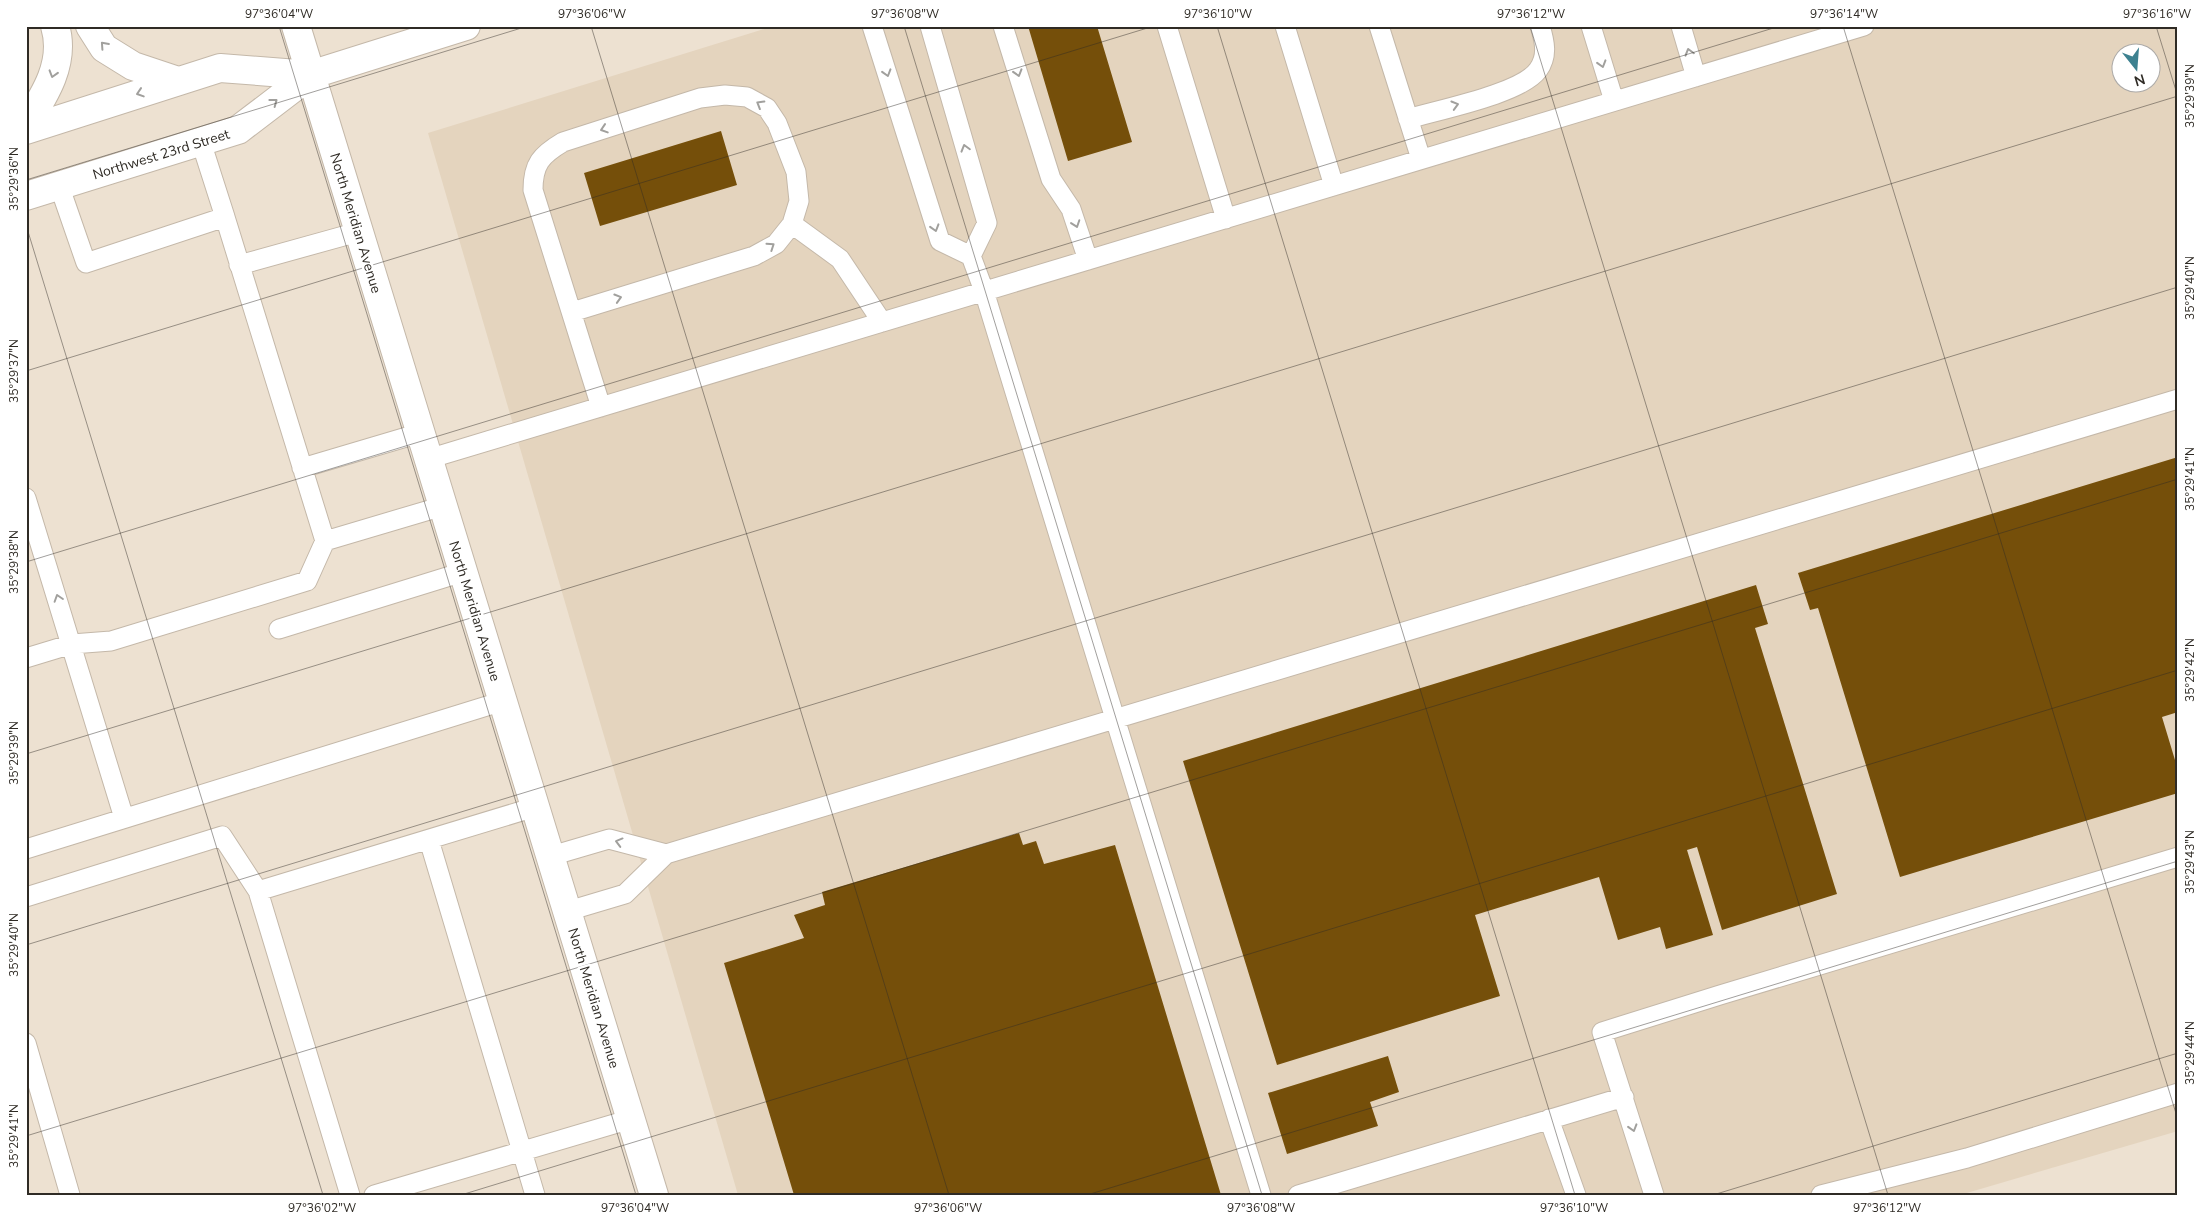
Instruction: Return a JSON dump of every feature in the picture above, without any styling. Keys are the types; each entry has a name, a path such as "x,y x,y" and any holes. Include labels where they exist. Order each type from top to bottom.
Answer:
{"main road":[{"path":"26,124 48,90 57,62 57,34 55,26"},
{"path":"90,26 104,48 134,66 178,81"},
{"name":"North Meridian Avenue","path":"296,26 654,1195"},
{"name":"Northwest 23rd Street","path":"26,196 238,130 310,75 466,26"},
{"name":"Northwest 23rd Street","path":"26,130 220,68 310,75"}],"lane":[{"path":"872,26 940,241 970,256 984,291 1261,1195"},
{"path":"930,26 986,223 970,256"},
{"path":"1004,26 1051,179 1071,209 1088,260"},
{"path":"1167,26 1226,218"},
{"path":"1285,26 1334,186"},
{"path":"1379,26 1421,160"},
{"path":"1408,119 1496,94 1520,84 1537,72 1542,62 1546,46 1540,26"},
{"path":"1591,26 1614,101"},
{"path":"1682,26 1696,77"},
{"path":"428,459 1864,26"},
{"path":"572,312 754,256 776,244 792,224 799,201 796,172 777,123 766,108 747,97 725,95 700,98 563,142 547,151 538,162 533,176 533,190 601,407"},
{"path":"26,658 72,644 111,641 307,581 325,541 201,142"},
{"path":"59,185 86,263 225,217"},
{"path":"792,224 840,259 882,322"},
{"path":"239,265 358,232"},
{"path":"568,911 625,894 666,854 1116,721 2178,399"},
{"path":"302,468 420,433"},
{"path":"26,498 124,818"},
{"path":"325,541 443,506"},
{"path":"279,629 463,572"},
{"path":"26,849 503,701"},
{"path":"258,891 535,807"},
{"path":"26,897 222,836 258,891 350,1195"},
{"path":"551,856 609,839 666,854"},
{"path":"429,840 535,1195"},
{"path":"1654,1195 1602,1032 2178,857"},
{"path":"26,1043 70,1195"},
{"path":"1821,1195 1967,1158 2178,1093"},
{"path":"1298,1195 1624,1097"},
{"path":"374,1195 631,1119"},
{"path":"1549,1119 1576,1195"}],"shaded area":[{"path":"774,26 2178,26 2178,1131 1960,1195 738,1195 428,133"}],"building":[{"path":"1028,26 1097,26 1132,142 1068,161"},
{"path":"721,131 737,185 600,226 584,173"},
{"path":"2178,457 2178,712 2162,717 2178,770 2178,793 1900,877 1818,608 1810,610 1798,573"},
{"path":"1756,585 1768,624 1755,628 1837,894 1722,930 1697,847 1687,850 1713,935 1666,949 1660,927 1618,940 1599,877 1475,915 1500,996 1277,1065 1183,761"},
{"path":"1019,833 1023,845 1036,841 1044,864 1115,845 1221,1195 794,1195 724,963 804,938 794,915 825,905 822,892"},
{"path":"1388,1056 1399,1092 1370,1102 1378,1126 1287,1154 1268,1093"}]}
